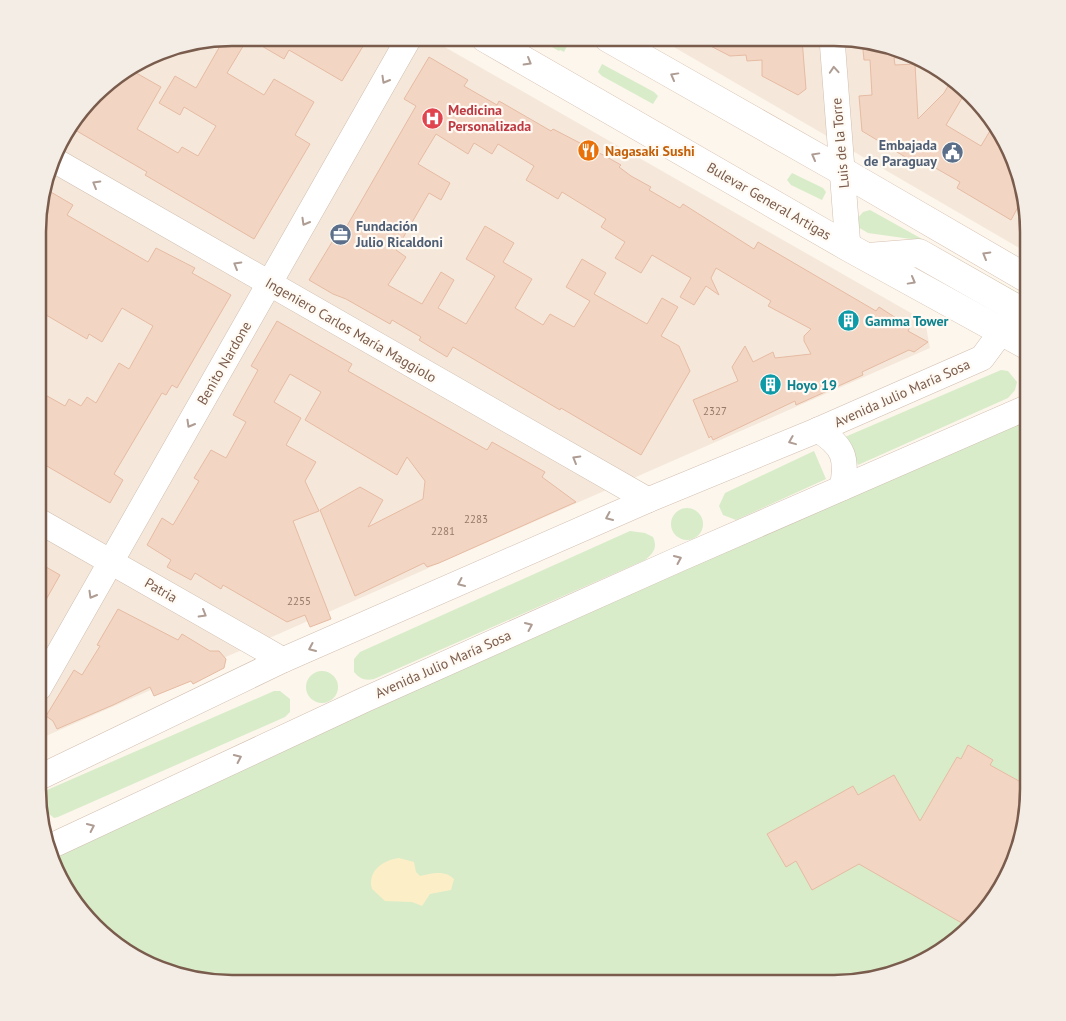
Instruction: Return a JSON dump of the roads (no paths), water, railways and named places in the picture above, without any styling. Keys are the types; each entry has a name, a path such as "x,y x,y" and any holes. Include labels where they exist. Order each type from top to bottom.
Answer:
{"main road":[{"name":"Bulevar General Artigas","path":"499,46 858,252 1020,341"},
{"path":"622,46 1020,274"},
{"path":"858,252 919,253 1020,310"}],"street":[{"name":"Benito Nardone","path":"46,674 404,46"},
{"name":"Luis de la Torre","path":"833,46 842,171 858,252"},
{"name":"Ingeniero Carlos María Maggiolo","path":"59,163 648,500"},
{"name":"Avenida Julio María Sosa","path":"46,774 283,660 648,500 818,430 982,358 1002,331"},
{"name":"Avenida Julio María Sosa","path":"54,842 364,700 1020,410"},
{"name":"Avenida Julio María Sosa","path":"818,430 831,438 842,452 846,470 842,488"},
{"name":"Patria","path":"46,524 283,660"}],"place":[{"name":"Medicina Personalizada","path":"432,118"},
{"name":"Nagasaki Sushi","path":"589,151"},
{"name":"Embajada de Paraguay","path":"953,153"},
{"name":"Fundación Julio Ricaldoni","path":"340,234"},
{"name":"Gamma Tower","path":"849,321"},
{"name":"Hoyo 19","path":"771,385"}]}
